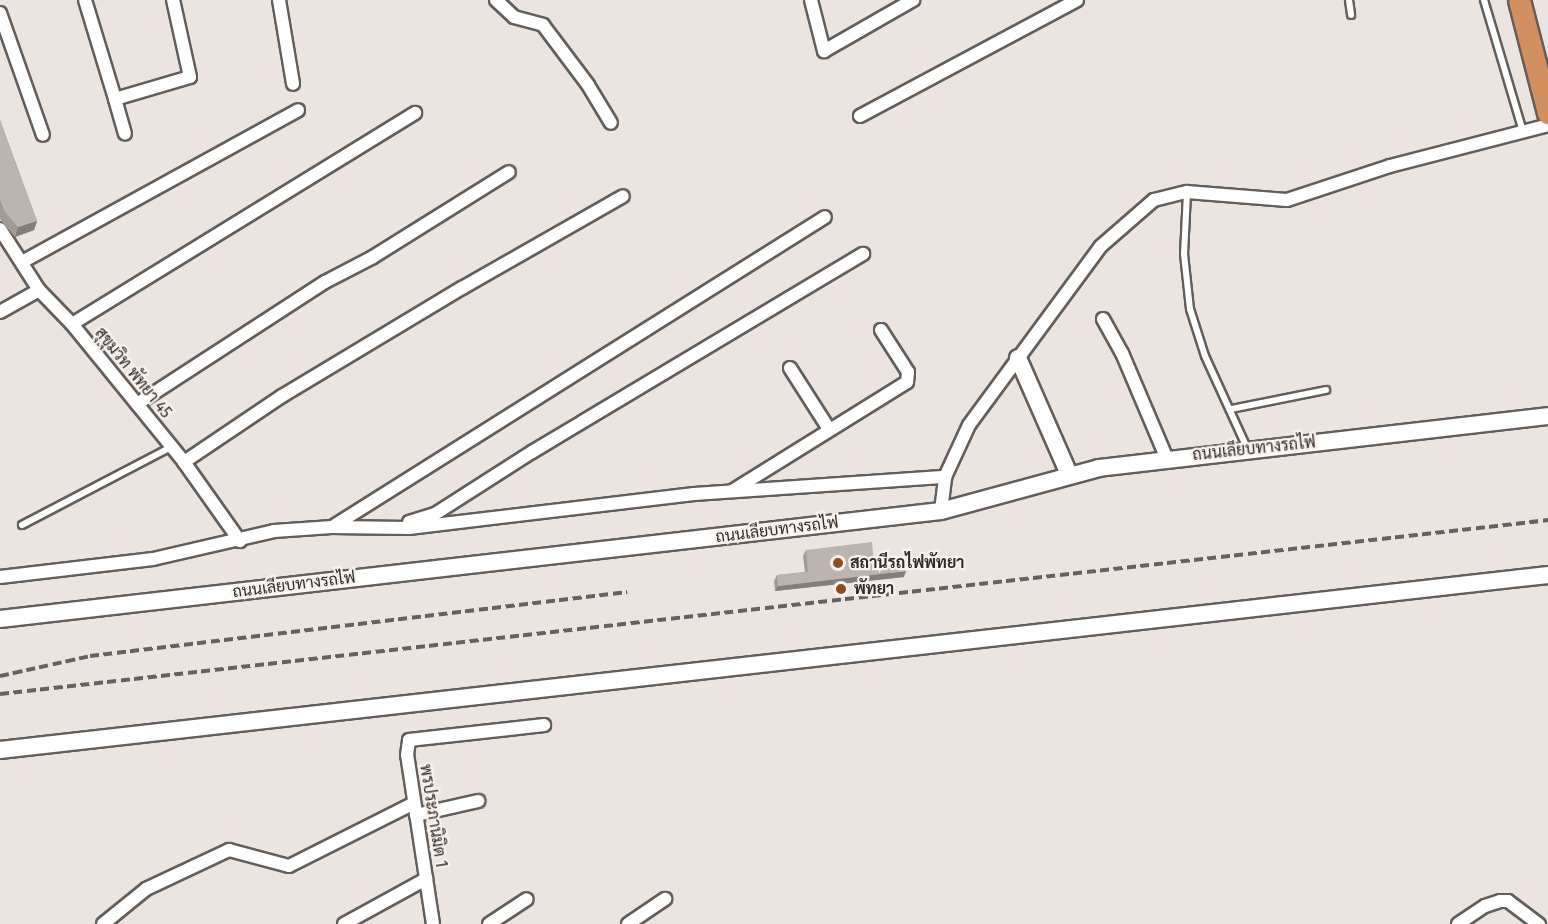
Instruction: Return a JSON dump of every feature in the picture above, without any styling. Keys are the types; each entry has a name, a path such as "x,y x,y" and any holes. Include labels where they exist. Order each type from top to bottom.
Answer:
{"highway":[{"path":"1519,0 1548,113"}],"street":[{"path":"85,0 125,134"},
{"path":"115,99 190,77 173,0"},
{"path":"279,0 293,84"},
{"path":"496,0 514,17 543,25 611,123"},
{"path":"811,0 824,51 913,0"},
{"path":"860,116 1077,0"},
{"path":"0,13 43,135"},
{"path":"22,262 298,110"},
{"path":"72,324 415,113"},
{"path":"941,511 945,477 969,425 1101,246 1127,220 1154,200 1187,192 1287,201 1390,166 1548,125"},
{"path":"137,404 324,282 373,257 509,172"},
{"path":"184,462 282,396 462,288 623,196"},
{"path":"332,527 825,217"},
{"name":"สุขุมวิท พัทยา 45","path":"2,238 22,262 39,290 72,324 184,462 240,541"},
{"path":"348,527 416,521 435,514 532,452 864,254"},
{"path":"0,312 39,290"},
{"path":"1103,319 1122,353 1167,459"},
{"path":"731,492 909,378 882,330"},
{"path":"1018,358 1069,474"},
{"path":"790,368 829,429"},
{"name":"ถนนเลียบทางรถไฟ","path":"0,619 941,511 1069,474 1167,459 1548,416"},
{"path":"0,577 153,559 240,541 274,531 332,527 409,528 731,492 945,477"},
{"path":"0,750 1548,574"},
{"name":"พรประภานิมิต 1","path":"433,924 407,755 409,740 544,725"},
{"path":"103,924 146,890 229,850 289,866 415,809 478,801"},
{"path":"344,924 426,879"},
{"path":"489,924 527,899"},
{"path":"628,924 665,899"},
{"path":"1465,922 1485,906 1508,902 1539,924"}],"lane":[{"path":"1349,0 1351,15"},
{"path":"1484,0 1523,132"},
{"path":"1187,192 1184,254 1190,309 1206,356 1248,450"},
{"path":"1231,409 1326,390"},
{"path":"22,525 172,447"}],"building":[{"path":"0,120 37,221 18,227 5,212 0,200"},
{"path":"872,542 874,565 905,561 906,571 778,586 777,575 808,572 806,550"}],"railway":[{"path":"0,694 1548,520"},
{"path":"0,676 90,656 627,592"}],"place":[{"name":"สถานีรถไฟพัทยา","path":"838,563"},
{"name":"พัทยา","path":"841,589"}]}
